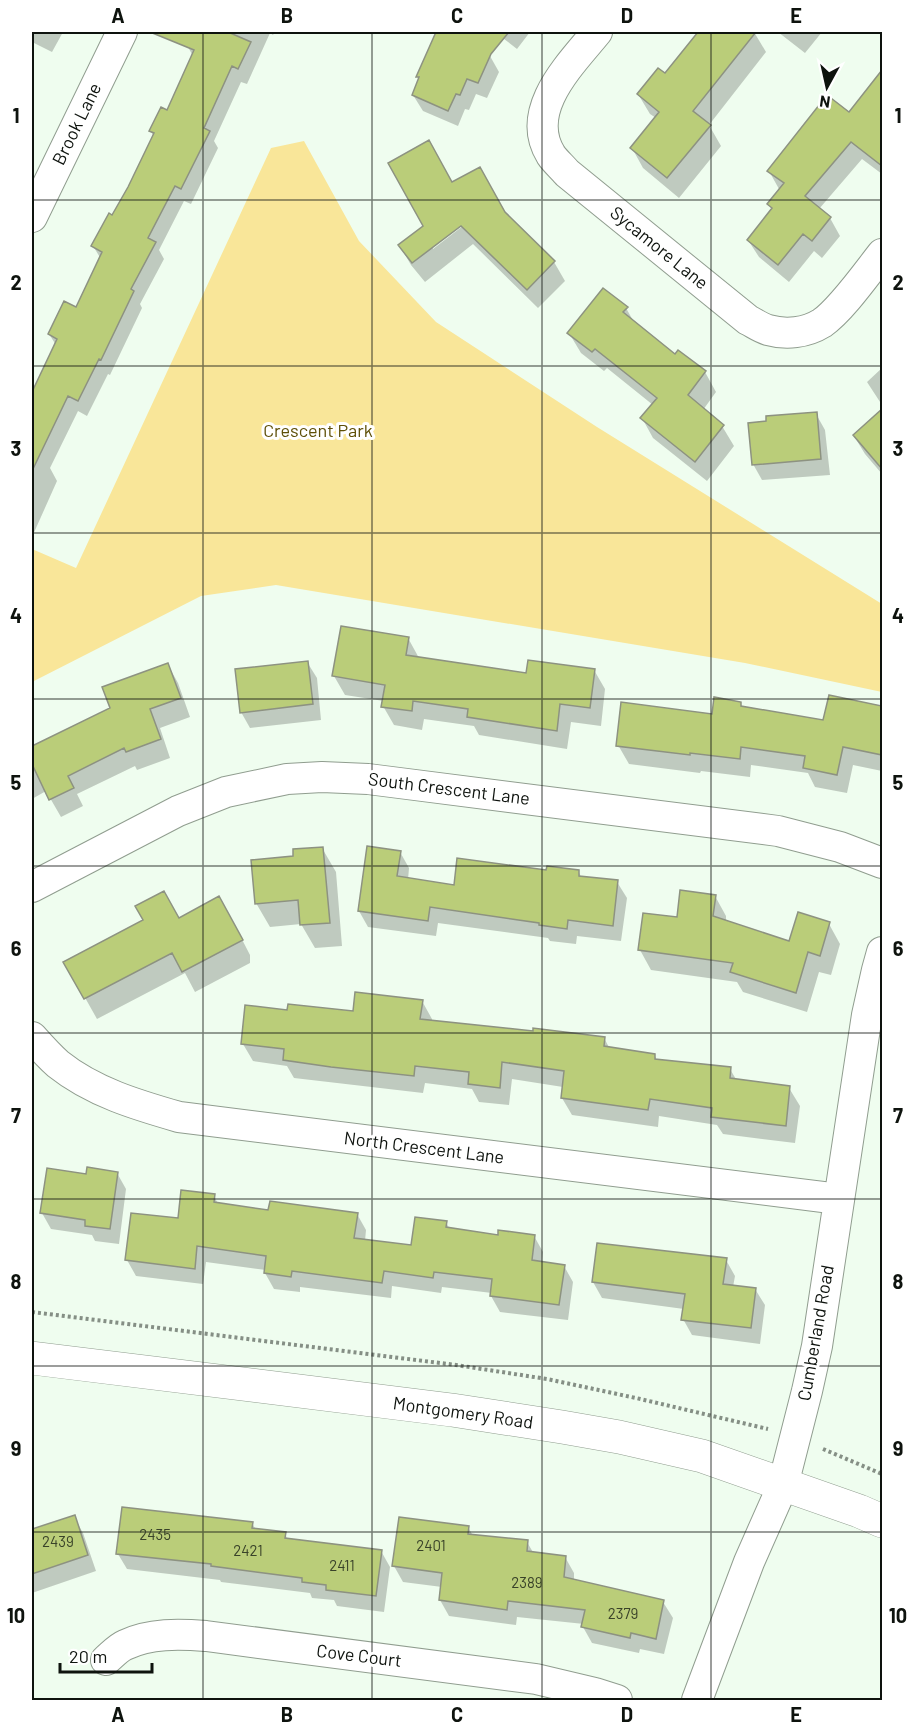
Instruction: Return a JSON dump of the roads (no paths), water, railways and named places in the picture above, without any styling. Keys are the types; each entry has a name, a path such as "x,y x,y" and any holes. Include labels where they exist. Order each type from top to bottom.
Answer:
{"street":[{"name":"Brook Lane","path":"32,217 122,32"},
{"name":"Sycamore Lane","path":"597,32 561,76 550,95 544,113 543,135 551,155 567,173 748,320 766,330 784,333 803,332 822,323 837,309 882,254"},
{"name":"South Crescent Lane","path":"32,887 178,811 226,792 269,783 322,777 368,779 778,831 840,848 882,863"},
{"name":"Cumberland Road","path":"697,1701 749,1562 783,1485 807,1391 867,1015 882,952"},
{"name":"North Crescent Lane","path":"32,1037 57,1063 100,1090 138,1106 179,1117 839,1199"},
{"name":"Montgomery Road","path":"32,1358 452,1410 620,1437 702,1456 882,1521"},
{"name":"Cove Court","path":"106,1660 123,1646 146,1637 177,1634 206,1636 536,1679 595,1693 617,1701"}],"park label":[{"name":"Crescent Park","path":"318,431"}]}
